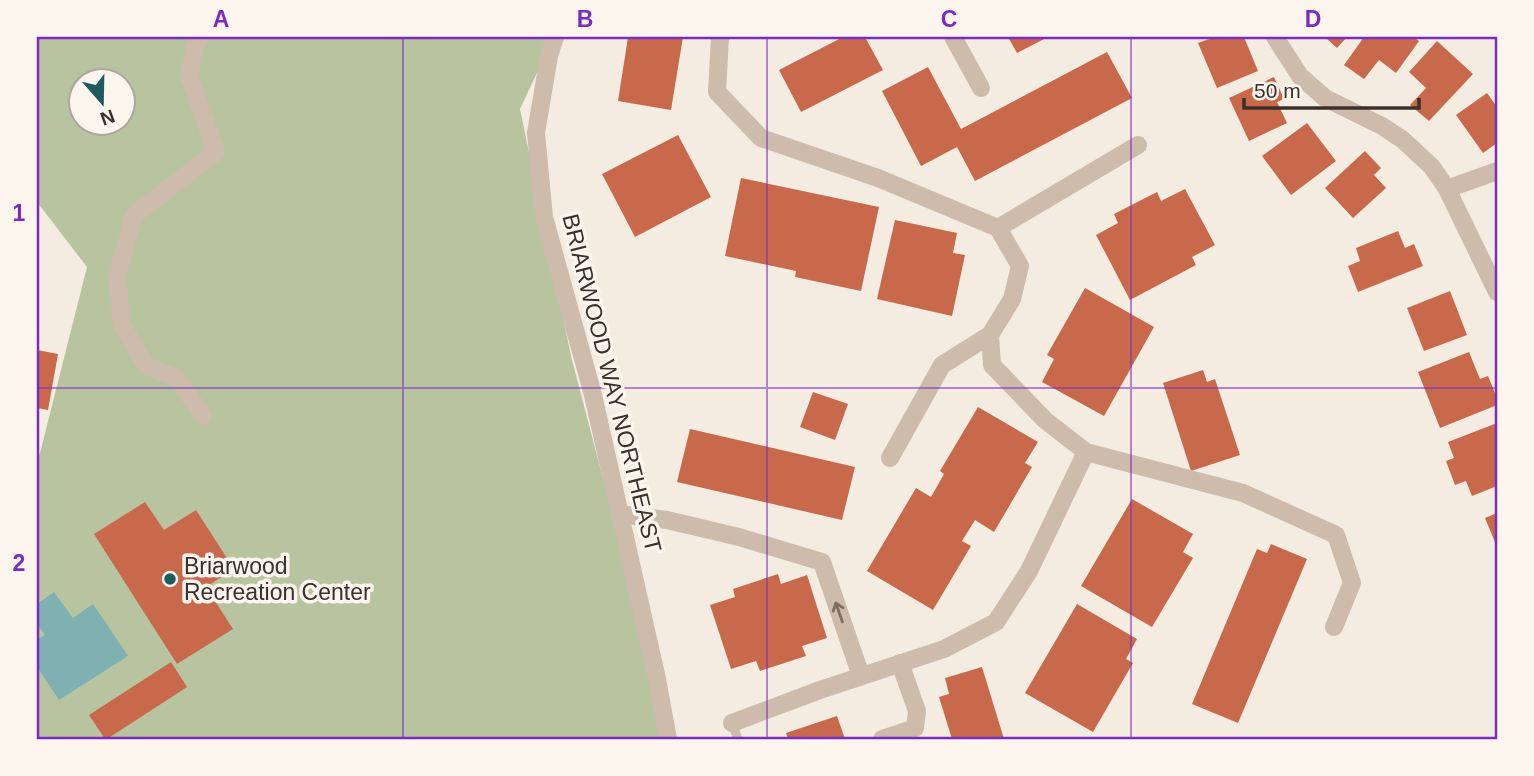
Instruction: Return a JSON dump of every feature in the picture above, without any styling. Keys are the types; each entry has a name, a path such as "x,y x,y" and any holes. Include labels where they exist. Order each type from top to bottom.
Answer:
{"street":[{"path":"200,37 189,75 216,152 134,215 117,276 122,326 147,366 177,378 203,416"},
{"name":"BRIARWOOD WAY NORTHEAST","path":"555,37 549,56 536,133 544,217 593,395 668,739"},
{"path":"719,37 717,92 761,138 878,177 998,228 1020,266 1012,299 990,335 942,365 890,458"},
{"path":"953,37 981,88"},
{"path":"1275,37 1300,76 1325,97 1382,126 1403,140 1432,167 1447,189 1497,292"},
{"path":"998,228 1138,145"},
{"path":"1447,189 1497,171"},
{"path":"990,335 992,365 1045,420 1086,452 1244,493 1336,535 1352,583 1334,627"},
{"path":"735,731 861,676 944,649 996,622 1029,571 1086,452"},
{"path":"620,514 667,520 739,537 822,562 861,676"},
{"path":"882,739 915,728 917,711 900,663"}],"green space":[{"path":"37,37 554,37 520,109 571,356 671,739 37,739 37,465 87,267 37,202"}],"water":[{"path":"54,592 73,618 93,604 128,656 59,700 37,667 37,640 45,635 37,624 37,604"}],"building":[{"path":"628,37 683,37 671,110 618,101"},
{"path":"843,37 865,37 883,70 801,112 779,70"},
{"path":"1008,37 1048,37 1017,53"},
{"path":"1215,37 1244,37 1258,71 1217,88 1198,43"},
{"path":"1325,37 1347,37 1337,48"},
{"path":"1364,37 1413,37 1419,41 1396,73 1379,60 1364,79 1344,65"},
{"path":"1437,41 1473,74 1429,121 1410,105 1426,88 1409,72"},
{"path":"1107,52 1132,98 975,181 957,147 921,166 882,91 928,67 961,129"},
{"path":"1274,77 1284,99 1277,102 1287,123 1249,141 1229,98"},
{"path":"1487,93 1497,107 1497,143 1483,153 1456,115"},
{"path":"1307,123 1336,161 1291,195 1262,156"},
{"path":"678,135 711,197 635,237 602,174"},
{"path":"1365,151 1381,168 1374,175 1386,188 1353,218 1325,188"},
{"path":"741,178 879,207 861,291 795,277 796,271 725,256"},
{"path":"1185,189 1215,245 1192,257 1196,265 1130,300 1096,235 1118,223 1114,214 1157,192 1161,201"},
{"path":"895,220 957,233 953,253 965,255 952,316 877,299"},
{"path":"1398,231 1405,248 1414,244 1423,266 1358,292 1348,266 1360,261 1356,248"},
{"path":"1085,288 1154,327 1104,416 1042,382 1054,359 1047,355"},
{"path":"1450,291 1467,335 1424,351 1407,308"},
{"path":"37,350 58,354 48,410 37,408"},
{"path":"1469,352 1480,379 1488,376 1497,405 1440,428 1418,372"},
{"path":"1203,370 1207,382 1215,379 1240,455 1191,471 1163,383"},
{"path":"813,392 848,404 835,440 800,427"},
{"path":"978,407 1038,442 1025,463 1032,467 994,532 975,520 962,541 971,546 933,610 867,571 916,488 931,497 944,474 940,471"},
{"path":"1497,423 1497,486 1472,496 1466,481 1455,485 1446,461 1454,458 1448,442"},
{"path":"690,429 855,467 842,520 677,482"},
{"path":"1132,499 1193,534 1183,552 1193,558 1152,627 1081,586"},
{"name":"Briarwood Recreation Center","path":"145,502 164,530 196,510 234,569 206,587 233,629 177,664 94,534"},
{"path":"1497,513 1497,547 1485,518"},
{"path":"1271,544 1307,559 1238,723 1192,704 1257,549 1267,553"},
{"path":"778,574 781,584 807,575 827,638 802,646 806,656 760,671 756,661 731,669 710,605 735,597 733,589"},
{"path":"1077,604 1137,639 1126,659 1133,663 1093,732 1025,693"},
{"path":"171,662 187,687 105,739 89,715"},
{"path":"982,667 1004,739 952,739 939,697 949,694 945,678"},
{"path":"837,716 845,739 788,739 786,733"}],"place":[{"name":"Briarwood Recreation Center","path":"170,579"}]}
